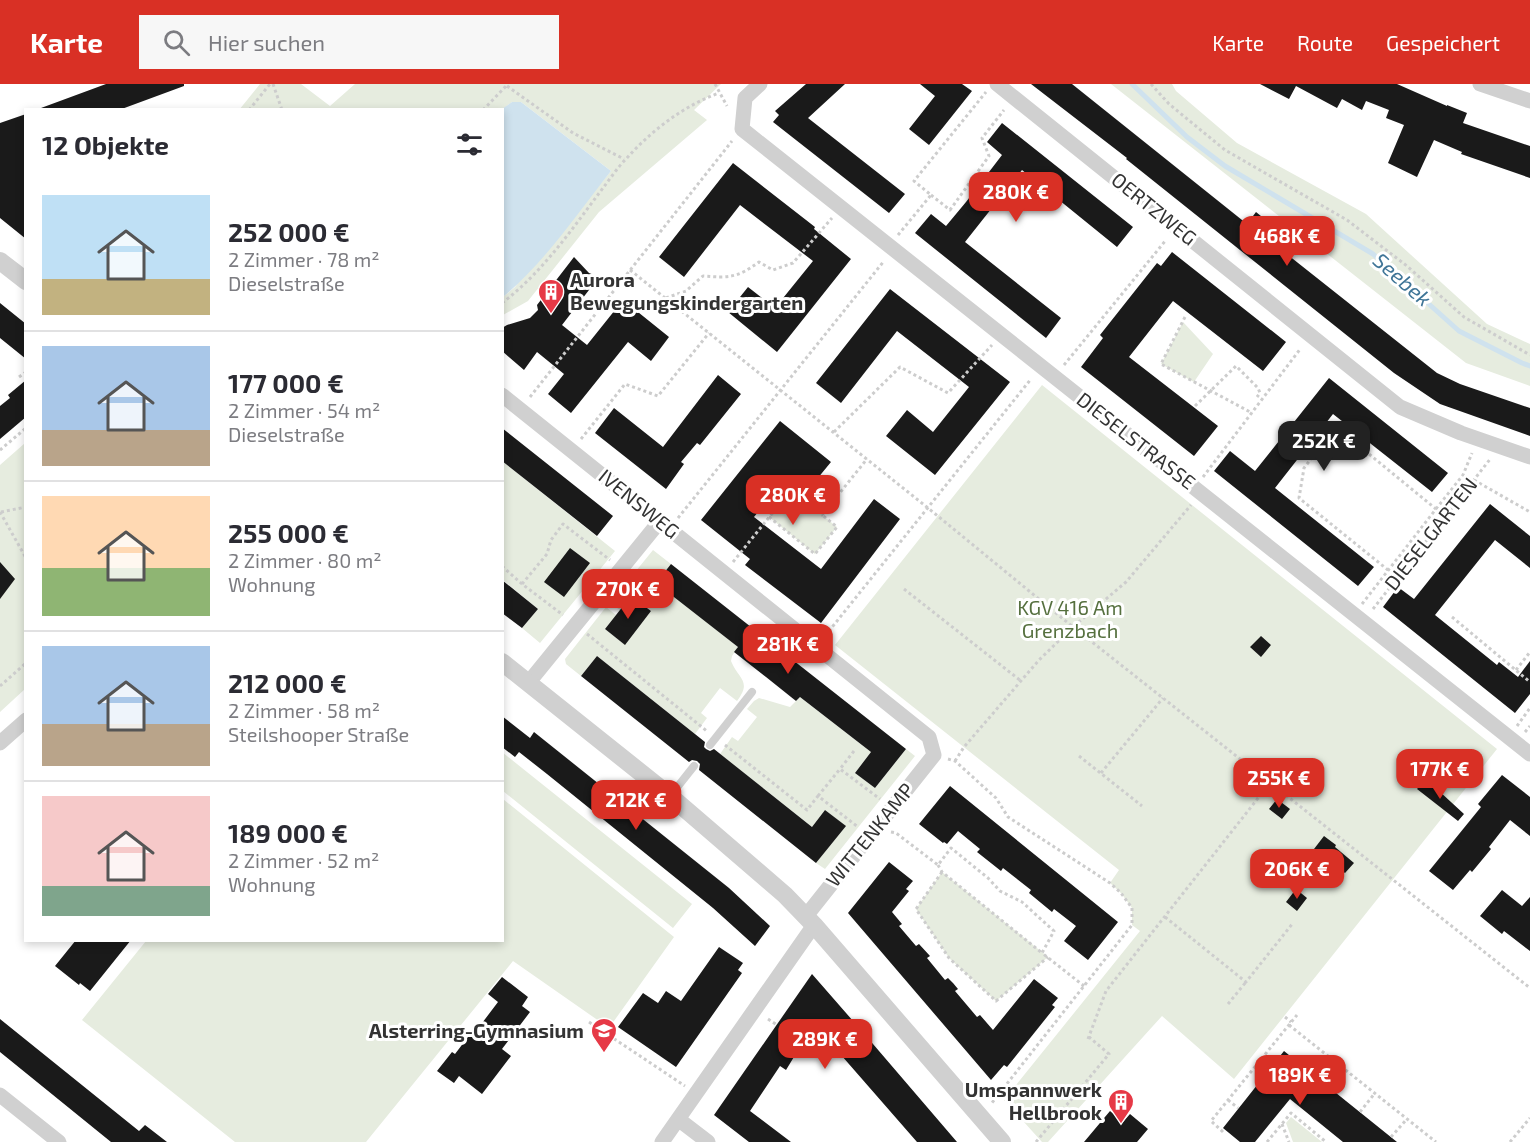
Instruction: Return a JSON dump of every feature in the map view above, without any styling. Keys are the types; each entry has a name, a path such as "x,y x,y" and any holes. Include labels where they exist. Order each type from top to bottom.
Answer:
{"street":[{"path":"742,129 745,98 760,84"},
{"path":"1480,84 1530,101"},
{"name":"OERTZWEG","path":"992,88 1014,97 1400,407 1478,440 1530,457"},
{"name":"DIESELSTRASSE","path":"742,129 1530,754"},
{"path":"0,261 24,279"},
{"name":"IVENSWEG","path":"504,397 929,737 934,755"},
{"path":"529,682 621,568 665,525"},
{"path":"504,663 670,796 785,895 810,920 1002,1142"},
{"path":"0,743 24,722"},
{"name":"WITTENKAMP","path":"662,1142 810,920 892,807 934,755"},
{"path":"0,1095 59,1142"},
{"path":"678,1119 708,1142"}],"lane":[{"path":"710,746 752,692"},
{"path":"670,796 694,766"}],"path":[{"path":"251,108 271,84 281,108"},
{"path":"1151,84 1169,104 1225,150 1347,220 1407,266 1464,317 1530,355"},
{"path":"485,108 508,85 573,133 625,160"},
{"path":"992,88 914,181 950,210 989,156 982,138 1014,97"},
{"path":"504,302 538,271 625,160 658,128 701,99 719,93"},
{"path":"520,409 742,129"},
{"path":"665,525 781,390 931,195"},
{"path":"666,298 686,291 703,276 725,278 744,273 759,262 773,270 793,263 841,208"},
{"path":"1054,376 1177,227"},
{"path":"630,270 928,508 1072,627 1530,988"},
{"path":"1185,317 1161,364 1252,413"},
{"path":"572,451 625,384 658,396 709,333"},
{"path":"834,433 900,367 948,393 1001,334"},
{"path":"955,761 964,747 1039,660 1072,627 1126,582 1198,490 1310,336"},
{"path":"817,647 1041,366"},
{"path":"1196,406 1236,366 1258,387 1260,393 1257,397"},
{"path":"19,377 24,373"},
{"path":"1388,570 1299,498 1304,468 1336,427 1436,509"},
{"path":"0,450 24,430"},
{"path":"1358,618 1388,570 1463,474 1478,440"},
{"name":"DIESELGARTEN","path":"1358,618 1499,447"},
{"path":"822,514 867,459"},
{"path":"1474,480 1530,513"},
{"path":"724,573 769,517 791,490 837,527 815,554 769,517"},
{"path":"24,507 0,512 24,554"},
{"path":"522,584 547,554 551,540 563,524 621,568"},
{"path":"504,568 576,625"},
{"path":"904,589 1021,681"},
{"path":"1452,617 1530,682"},
{"path":"1516,670 1530,652"},
{"path":"0,686 24,665"},
{"path":"1101,773 1163,698"},
{"path":"1508,737 1530,708"},
{"path":"818,796 854,751"},
{"path":"934,755 955,761 996,798 1008,817 1110,883 1132,908 1132,925 980,1118"},
{"path":"1079,756 1142,806"},
{"path":"840,769 892,807"},
{"path":"1036,1142 1109,1054 1089,1038 1106,991 1270,783"},
{"path":"897,833 1084,986"},
{"path":"938,865 951,848 988,878 1000,891 1022,902 1054,931 1042,952"},
{"path":"942,872 916,909 949,958 996,1001 1048,957"},
{"path":"1165,917 1246,982"},
{"path":"1228,1004 1293,923"},
{"path":"1223,1132 1211,1121 1297,1015"},
{"path":"1285,1017 1436,1142"},
{"path":"589,1023 696,1093"},
{"path":"803,1042 809,1045"},
{"path":"1263,1057 1273,1065"},
{"path":"1329,1087 1344,1068"},
{"path":"1360,1112 1375,1093"},
{"path":"1228,1100 1238,1108"},
{"path":"1267,1142 1291,1113 1326,1142"},
{"path":"1510,1142 1530,1118"},
{"path":"1391,1137 1407,1119"},
{"path":"1282,1124 1289,1142"}],"green space":[{"path":"260,84 301,84 330,106 355,84 721,84 694,110 707,120 599,212 528,301 504,314 504,296 515,287 611,171 521,102 512,102 504,108 241,108"},
{"path":"1111,84 1172,84 1176,91 1237,143 1366,214 1487,324 1530,344 1530,386 1466,363"},
{"path":"1183,322 1213,354 1194,382 1161,364"},
{"name":"KGV 416 Am Grenzbach","path":"1042,385 1497,749 1234,1079 1162,1016 1048,1142 1042,1142 1004,1100 1140,931 1132,925 1132,908 1110,883 1119,870 835,645"},
{"path":"24,444 24,690 0,712 0,465"},
{"path":"504,463 615,551 540,643 522,628 538,609 504,581"},
{"path":"791,490 837,527 815,554 769,517"},
{"path":"653,550 671,564 657,582 738,647 731,661 743,681 744,689 737,701 720,688 701,713 707,718 695,734 597,656 581,676 566,664 565,659 606,607 616,615 605,629 624,644 651,611 631,596 620,610 610,603"},
{"path":"800,697 871,752 855,773 875,788 906,749 915,756 825,869 816,863 845,826 825,810 812,827 720,754 732,737 738,741 757,717 747,709 754,701 759,698 790,707"},
{"path":"504,754 692,904 673,928 504,792"},
{"path":"504,800 674,937 609,1028 513,961 366,1142 235,1142 82,1020 145,942 504,942"},
{"path":"942,872 1048,957 996,1001 949,958 916,909"},
{"path":"1291,1117 1322,1142 1293,1142 1286,1123"}],"water":[{"path":"512,102 521,102 611,171 547,253 504,296 504,108"}],"building":[{"path":"106,84 184,84 184,86 124,108 41,108"},
{"path":"806,84 845,84 808,118 905,194 889,213 773,122 779,115 775,111"},
{"path":"920,84 962,84 972,91 929,145 909,129 935,96"},
{"path":"1031,84 1072,84 1247,224 1256,212 1272,225 1264,236 1437,373 1460,384 1530,408 1530,436 1440,404 1394,373 1127,158"},
{"path":"1260,84 1397,84 1467,113 1463,123 1530,146 1530,178 1461,154 1462,152 1434,140 1417,177 1388,163 1404,125 1386,118 1389,110 1366,101 1362,110 1342,99 1337,108 1296,86 1289,99"},
{"path":"24,115 24,237 0,218 0,123"},
{"path":"1002,123 1133,227 1117,247 1022,170 965,242 1061,318 1046,338 915,233 931,214 946,226 966,202 1002,155 987,142"},
{"path":"733,163 815,227 814,229 851,259 777,352 728,312 748,287 775,308 813,261 740,205 684,277 659,257"},
{"path":"1172,252 1286,342 1263,371 1173,301 1129,357 1218,426 1194,456 1081,367 1103,338 1100,335 1157,263 1161,266"},
{"path":"574,257 589,273 599,277 562,325 587,345 623,300 669,337 651,361 628,342 571,413 548,394 564,374 537,352 524,370 504,353 504,327 530,318 538,310 537,305"},
{"path":"890,289 1010,382 935,475 886,436 907,410 933,432 969,387 897,331 841,403 816,383"},
{"path":"0,303 24,322 24,357 0,338"},
{"path":"718,375 741,394 700,445 697,443 681,462 684,464 666,489 595,433 614,408 663,447"},
{"path":"1329,378 1448,473 1432,492 1333,414 1275,488 1374,567 1358,586 1214,471 1230,451 1255,471"},
{"path":"24,382 24,419 0,439 0,406 10,398 8,395"},
{"path":"780,421 831,462 808,490 788,475 754,517 821,569 874,499 900,519 821,623 745,565 750,559 701,520"},
{"path":"504,430 613,516 597,536 504,463"},
{"path":"1490,504 1530,536 1530,568 1495,540 1435,615 1497,665 1499,662 1518,677 1530,661 1530,694 1515,713 1383,607 1398,587 1414,599"},
{"path":"570,548 590,563 564,597 544,582"},
{"path":"0,562 15,579 0,599"},
{"path":"671,564 906,749 875,788 855,773 871,752 800,697 796,701 734,652 738,647 656,583"},
{"path":"504,582 538,609 522,628 504,614"},
{"path":"631,596 651,611 625,645 605,629"},
{"path":"1261,636 1271,645 1261,657 1250,647"},
{"path":"597,656 705,742 706,749 710,751 714,749 812,827 825,810 846,826 816,863 699,770 700,764 697,761 689,762 581,676"},
{"path":"504,718 530,738 534,732 729,888 770,926 755,946 713,908 547,774 519,752 515,757 504,749"},
{"path":"1502,775 1530,797 1530,836 1510,820 1489,847 1491,849 1453,890 1429,871 1481,807 1478,804"},
{"path":"1426,779 1464,814 1458,821 1417,789"},
{"path":"950,786 1118,922 1088,960 1064,941 1076,926 1054,909 1052,912 1029,893 1031,890 1003,868 1001,871 977,852 980,849 958,831 947,844 919,824"},
{"path":"1277,799 1290,809 1282,819 1269,809"},
{"path":"1324,836 1354,863 1345,873 1314,849"},
{"path":"889,862 913,881 906,889 909,891 892,912 902,924 899,926 916,946 919,944 930,956 927,958 945,980 948,978 953,983 958,989 955,991 977,1017 980,1015 993,1030 1034,979 1058,998 1052,1005 1055,1007 1007,1067 1004,1065 991,1080 848,913"},
{"path":"1296,889 1307,898 1297,911 1286,902"},
{"path":"1502,890 1522,906 1530,897 1530,951 1504,931 1502,934 1480,916"},
{"path":"74,942 129,942 90,991 55,966"},
{"path":"719,947 743,963 738,970 742,973 676,1067 618,1027 643,993 658,1003 666,991 681,1001"},
{"path":"812,974 957,1142 917,1142 814,1024 786,1070 780,1066 750,1111 791,1142 749,1142 714,1115"},
{"path":"502,977 528,997 522,1006 530,1012 502,1049 511,1056 482,1094 459,1076 454,1083 437,1071 452,1052 455,1054 471,1033 473,1035 498,1002 488,994"},
{"path":"0,1019 139,1131 145,1125 167,1142 111,1142 0,1052"},
{"path":"1284,1051 1397,1142 1343,1142 1290,1099 1255,1142 1240,1142 1223,1128"},
{"name":"Umspannwerk Hellbrook","path":"1110,1111 1123,1122 1130,1114 1148,1129 1137,1142 1084,1142"}],"waterway":[{"name":"Seebek","path":"1132,84 1187,137 1225,166 1373,254 1459,331 1530,366"}],"place":[{"name":"Aurora Bewegungskindergarten","path":"551,315"},
{"name":"Alsterring-Gymnasium","path":"604,1054"},
{"name":"Umspannwerk Hellbrook","path":"1121,1125"}]}
